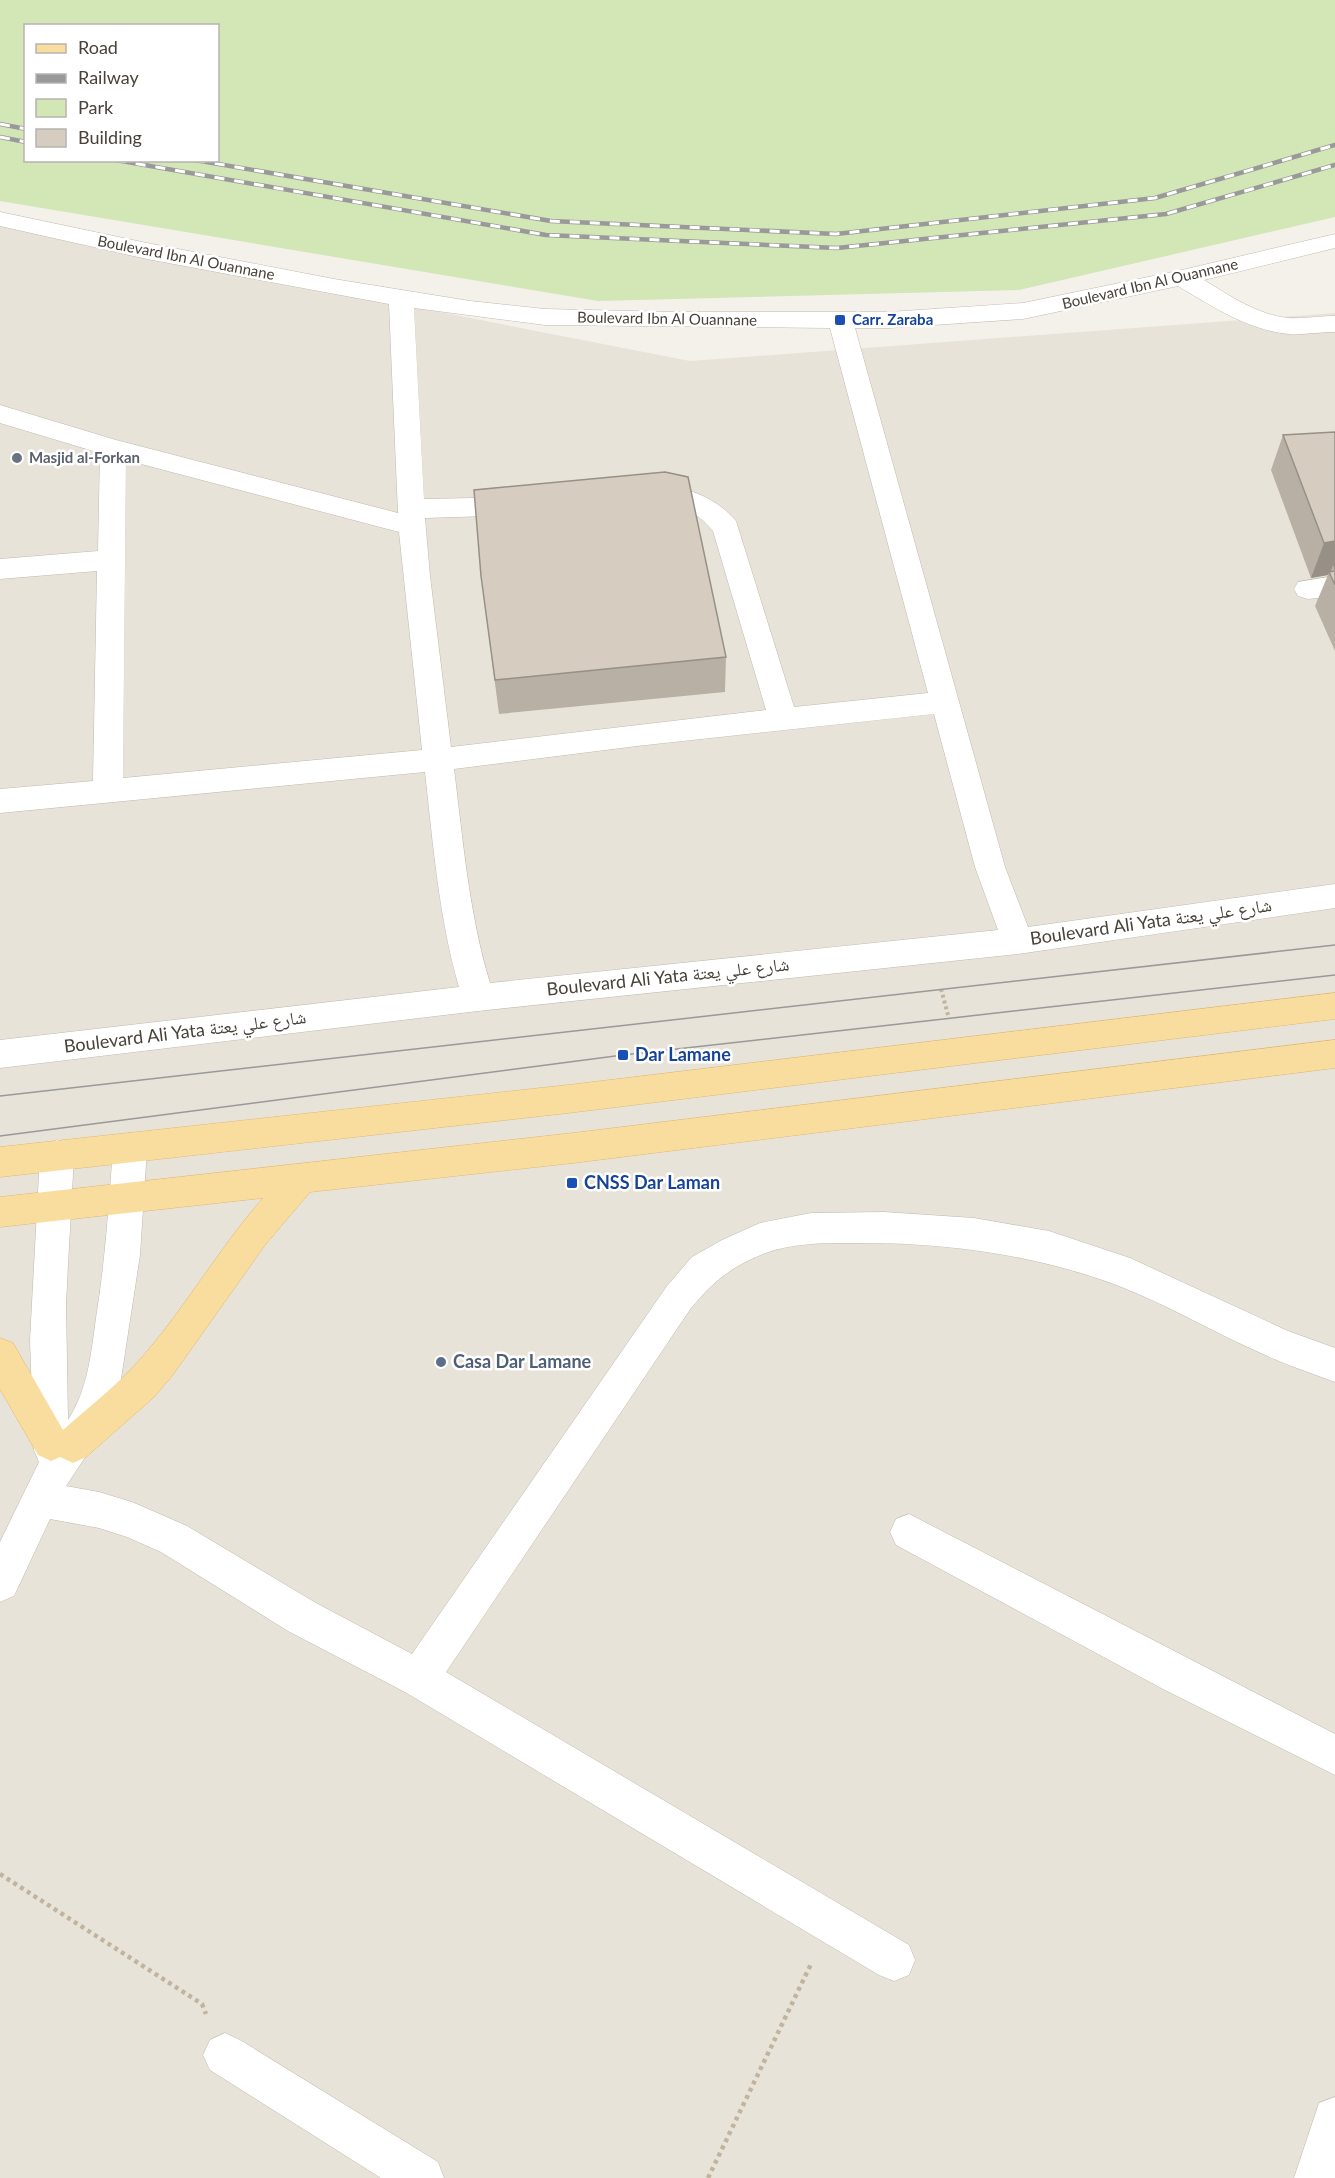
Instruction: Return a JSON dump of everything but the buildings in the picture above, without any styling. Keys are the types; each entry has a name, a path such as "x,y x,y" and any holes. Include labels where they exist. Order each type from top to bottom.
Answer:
{"main road":[{"path":"0,1162 568,1100 1335,1006"},
{"path":"0,1212 573,1148 1335,1054"},
{"path":"0,1355 55,1464 153,1371 253,1234 302,1177"}],"street":[{"name":"Boulevard Ibn Al Ouannane","path":"0,219 147,251 401,298 545,317 840,320 945,318 1023,311 1182,278 1335,241"},
{"path":"1182,278 1270,322 1288,326 1335,324"},
{"path":"401,298 407,388 410,518 437,760 453,879 468,964 478,998"},
{"path":"840,320 990,867 1018,941"},
{"path":"0,414 113,448 323,501 410,518 543,504"},
{"path":"108,790 113,448"},
{"path":"627,498 682,498 696,501 709,508 726,528 783,719"},
{"path":"0,569 111,560"},
{"path":"0,801 437,760 945,702"},
{"name":"Boulevard Ali Yata شارع علي يعتة","path":"0,1054 478,998 1018,941 1335,896"},
{"path":"0,1583 55,1464 92,1415 100,1392 108,1358 123,1256 130,1148"},
{"path":"57,1155 48,1333 55,1464 99,1510 132,1520 174,1539 302,1617 419,1678 894,1960"},
{"path":"419,1678 679,1297 704,1268 760,1239 811,1228 884,1227 974,1234 1048,1247 1130,1274 1278,1344 1335,1365"},
{"path":"909,1532 1177,1675 1335,1755"},
{"path":"225,2055 422,2178"},
{"path":"1316,2178 1335,2119"}],"path":[{"path":"0,1874 201,2004 225,2055"},
{"path":"708,2178 831,1922"}],"shaded area":[{"path":"0,226 690,361 1335,313 1335,2178 0,2178"}],"green space":[{"path":"0,0 1335,0 1335,217 1019,290 598,301 0,201"}],"tram line":[{"path":"0,1096 1335,945"},
{"path":"0,1136 623,1055 1335,975"}],"railway":[{"path":"0,124 24,129"},
{"path":"0,137 24,142"},
{"path":"207,162 551,221 836,234 1155,198 1335,145"},
{"path":"127,162 546,235 837,248 1166,214 1335,165"}],"place":[{"name":"Carr. Zaraba","path":"840,320"},
{"name":"Masjid al-Forkan","path":"17,458"},
{"name":"Dar Lamane","path":"623,1055"},
{"name":"CNSS Dar Laman","path":"572,1183"},
{"name":"Casa Dar Lamane","path":"441,1362"}]}
